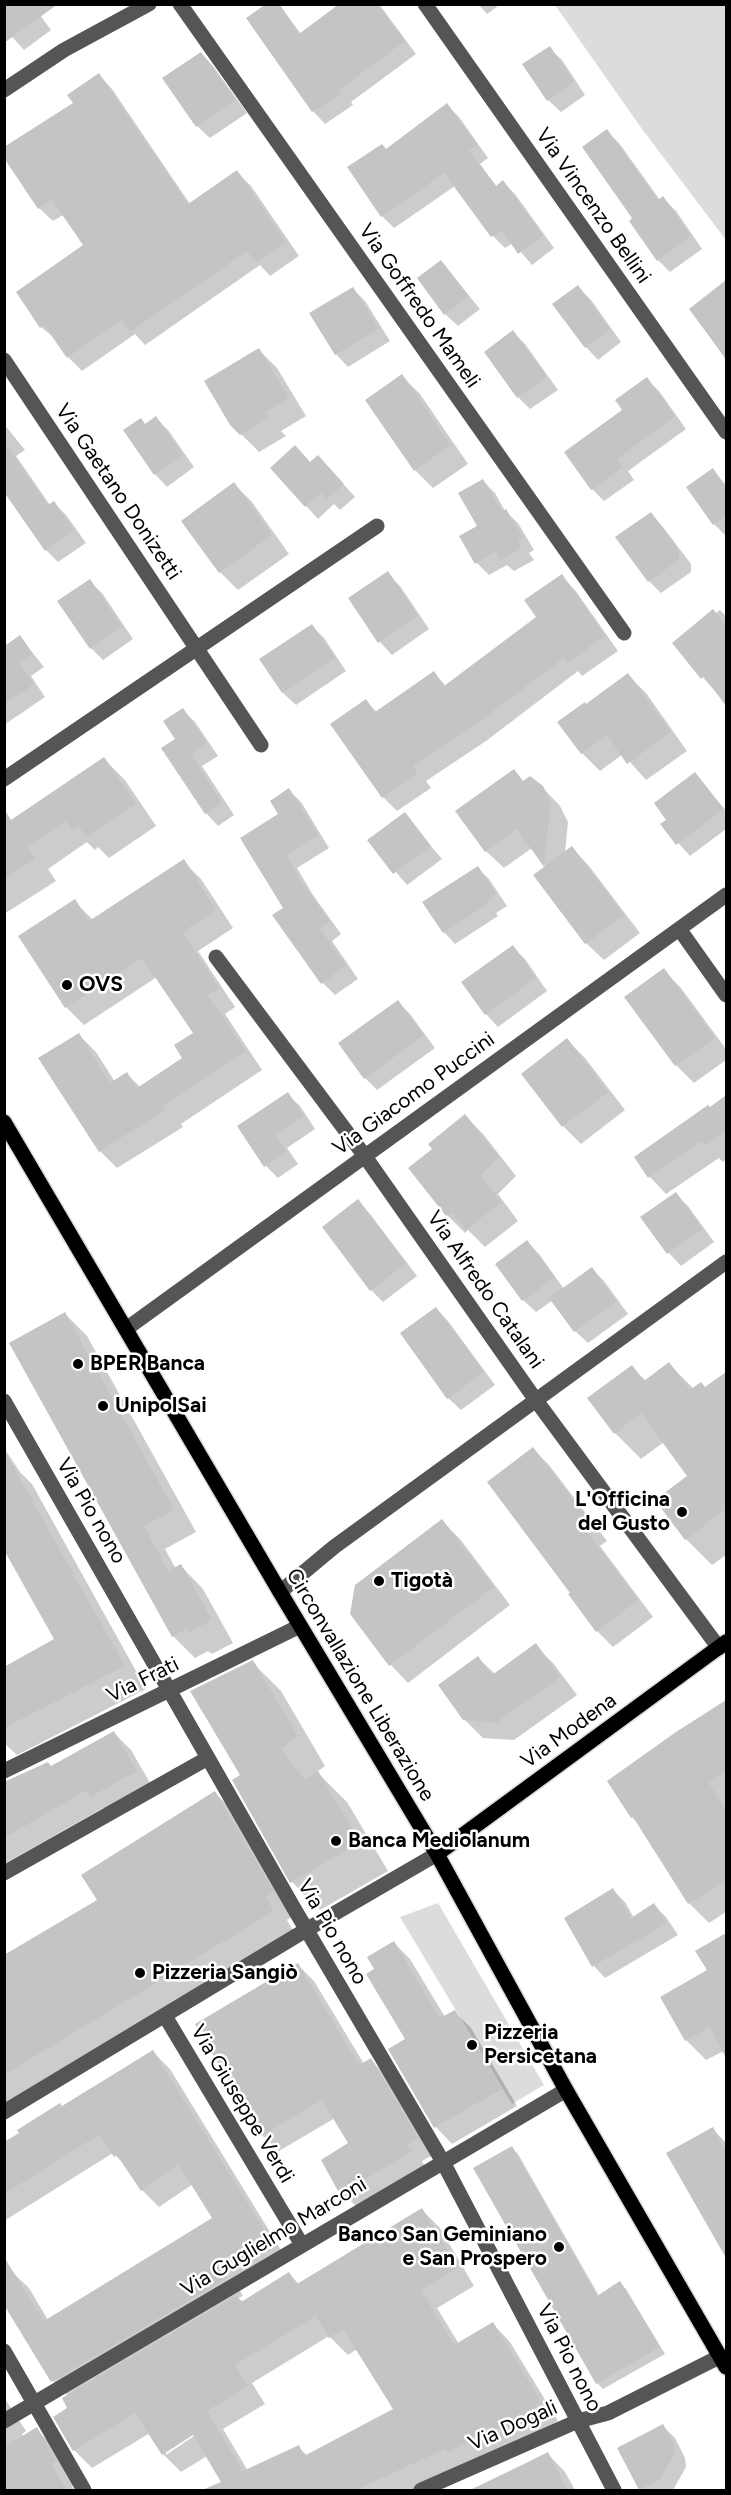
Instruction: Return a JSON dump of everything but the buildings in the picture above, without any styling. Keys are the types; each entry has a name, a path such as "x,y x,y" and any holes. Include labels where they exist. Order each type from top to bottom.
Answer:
{"main road":[{"name":"Circonvallazione Liberazione","path":"4,1122 11,1146 126,1329 437,1854 566,2090 724,2361"},
{"name":"Via Modena","path":"437,1854 723,1645"}],"street":[{"path":"4,90 64,50 149,4"},
{"name":"Via Goffredo Mameli","path":"180,4 624,633"},
{"name":"Via Vincenzo Bellini","path":"425,4 726,432"},
{"name":"Via Gaetano Donizetti","path":"4,360 261,745"},
{"path":"4,779 377,526"},
{"name":"Via Giacomo Puccini","path":"126,1329 726,895"},
{"path":"680,930 726,995"},
{"name":"Via Alfredo Catalani","path":"216,957 364,1155 535,1399 723,1645"},
{"path":"280,1592 334,1547 726,1262"},
{"name":"Via Pio nono","path":"4,1401 306,1930 443,2162 614,2490"},
{"name":"Via Frati","path":"4,1771 300,1626"},
{"path":"4,1874 208,1758"},
{"path":"4,2112 437,1854"},
{"name":"Via Giuseppe Verdi","path":"165,2016 302,2245"},
{"name":"Via Guglielmo Marconi","path":"4,2421 566,2090"},
{"path":"4,2351 84,2490"},
{"name":"Via Dogali","path":"421,2490 578,2421 608,2413 724,2361"}],"shaded area":[{"path":"555,5 726,5 726,240 642,129"},
{"path":"438,1903 544,2085 512,2104 400,1917"}],"place":[{"name":"OVS","path":"67,985"},
{"name":"BPER Banca","path":"78,1364"},
{"name":"UnipolSai","path":"103,1406"},
{"name":"L'Officina del Gusto","path":"682,1512"},
{"name":"Tigotà","path":"379,1581"},
{"name":"Banca Mediolanum","path":"336,1841"},
{"name":"Pizzeria Sangiò","path":"140,1973"},
{"name":"Pizzeria Persicetana","path":"472,2045"},
{"name":"Banco San Geminiano e San Prospero","path":"559,2247"}]}
